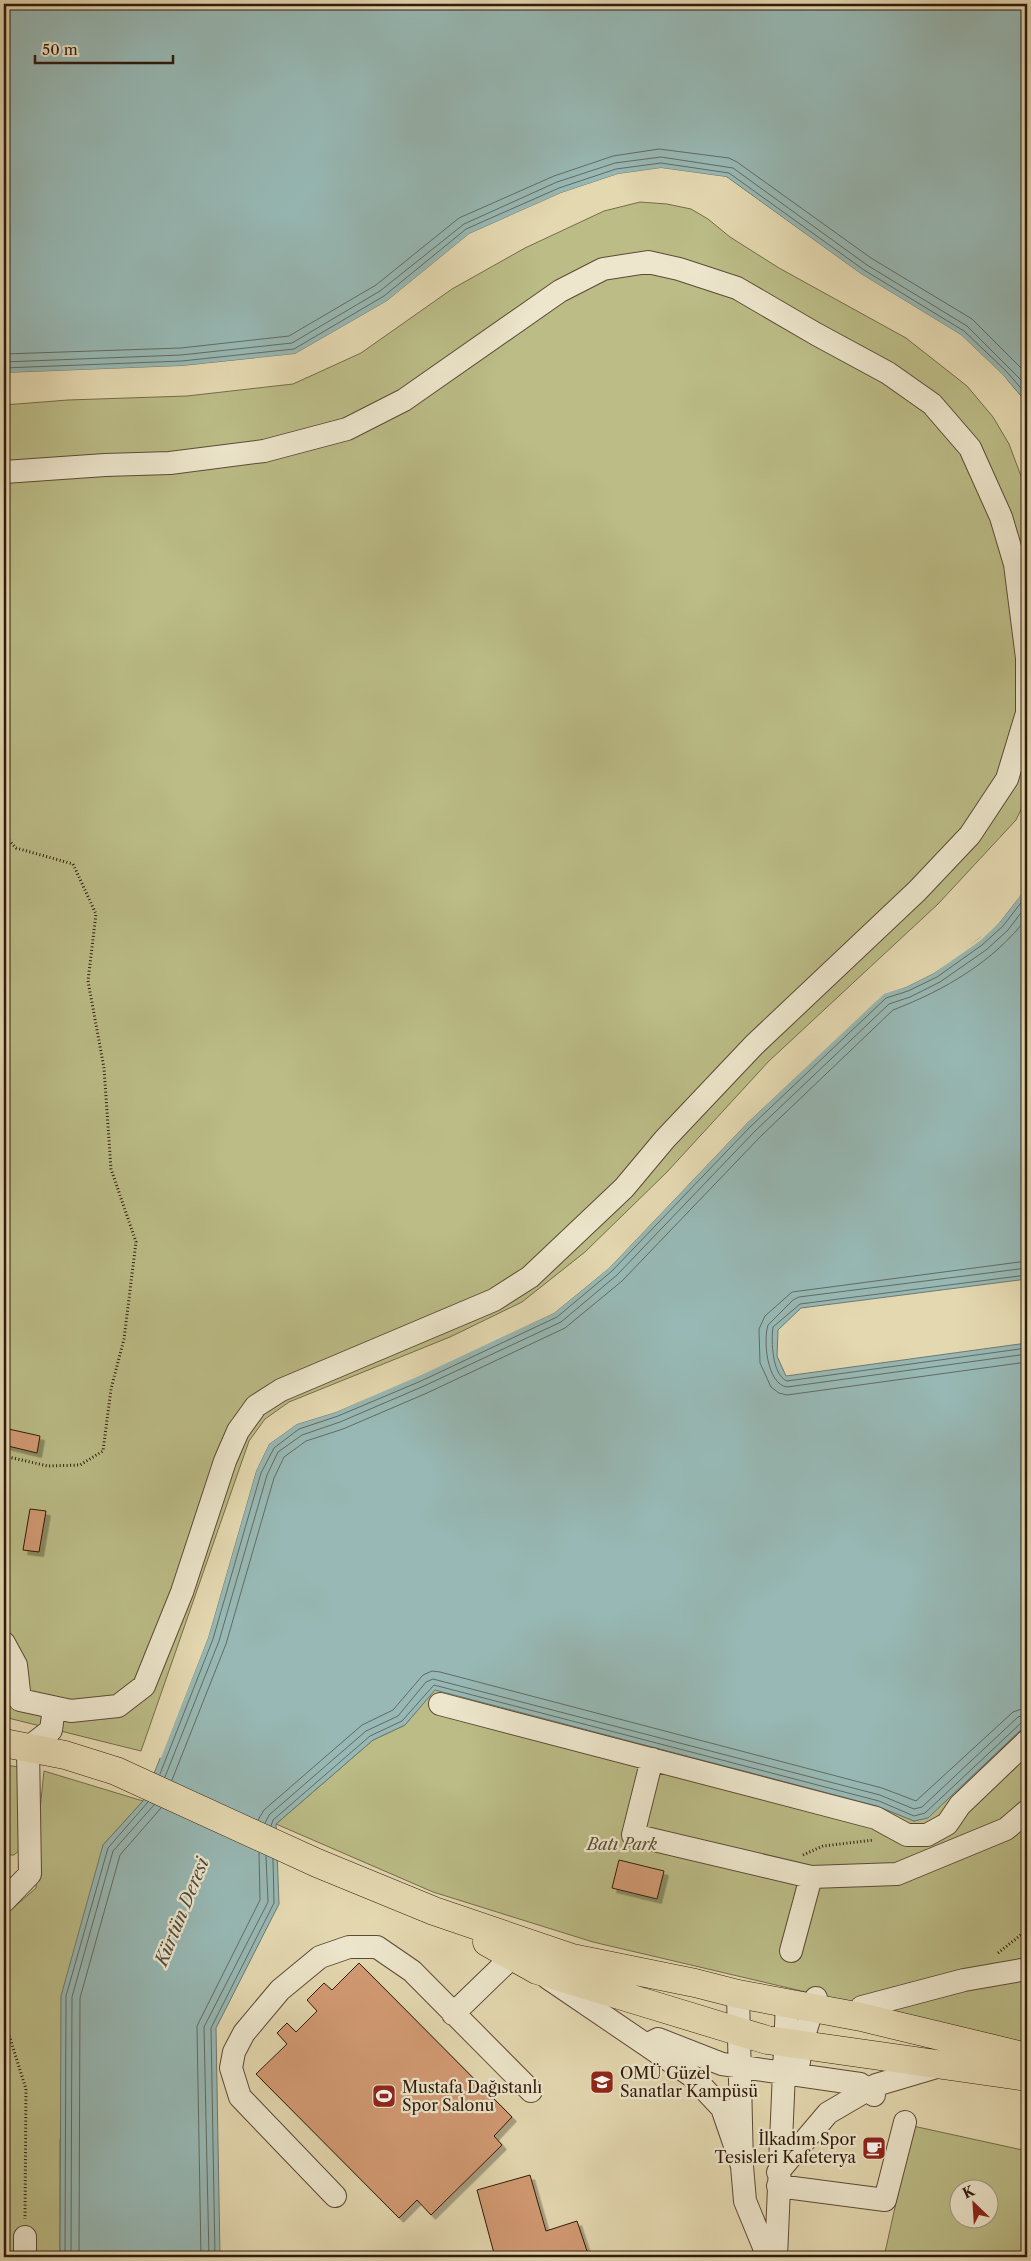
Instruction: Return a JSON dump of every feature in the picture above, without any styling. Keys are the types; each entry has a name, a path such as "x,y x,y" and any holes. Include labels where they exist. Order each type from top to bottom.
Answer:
{"main road":[{"path":"16,1745 65,1755 116,1771 317,1863 434,1911 572,1958 695,1982 738,1994 805,2003 1027,2057"},
{"path":"434,1911 537,1970 767,2040 1027,2078"}],"street":[{"path":"4,472 179,462 264,451 347,429 404,400 560,291 604,269 648,262 679,269 737,288 888,373 932,404 970,448 1001,517 1015,564 1027,658 1027,713 1007,779 970,835 917,891 754,1045 665,1139 624,1188 530,1277 494,1300 281,1390 256,1406 238,1431 225,1462 182,1592 144,1686 118,1706 71,1711 20,1700 16,1665 4,1643"},
{"path":"440,1704 876,1818 907,1835 927,1835 947,1824 960,1805 1027,1741"},
{"path":"4,1901 30,1874 16,1745 51,1730 54,1708"},
{"path":"652,1759 633,1835 801,1874 897,1874 1006,1829 1027,1812"},
{"path":"791,1951 801,1874"},
{"path":"335,2196 240,2098 231,2068 234,2052 244,2033 280,1990 320,1956 349,1947 377,1947 412,1971 531,2091"},
{"path":"453,2014 512,1956"},
{"path":"861,2017 862,2007 964,1980 1027,1969"},
{"path":"537,1970 641,2048 692,2076 722,2108 742,2166"},
{"path":"738,1994 742,2166 745,2200 768,2257"},
{"path":"776,2257 778,2179 793,2043 805,2003"},
{"path":"641,2048 658,2039 722,2064 860,2084 871,2092"},
{"path":"778,2179 828,2113 908,2075 943,2065"},
{"path":"778,2179 885,2200 905,2122"}],"path":[{"path":"4,835 16,848 73,864 96,914 88,980 104,1068 111,1169 136,1242 124,1340 111,1389 103,1451 80,1465 48,1466 4,1456"},
{"path":"801,1874 804,1854 823,1846 883,1839 885,1823"},
{"path":"4,2019 26,2089 25,2247"}],"green space":[{"path":"640,202 667,204 691,209 708,219 730,237 779,268 906,338 967,386 993,417 1009,444 1027,492 1027,797 1016,820 938,904 769,1061 667,1172 585,1252 522,1302 450,1337 289,1402 265,1419 249,1441 141,1751 4,1717 4,405 68,400 187,396 293,384 361,353 452,289 525,248 604,211"},
{"name":"Batı Park","path":"435,1689 877,1806 914,1821 928,1817 1027,1724 1027,2044 593,1942 433,1892 276,1824 373,1740 405,1725"},
{"path":"4,1765 20,1767 25,1845 14,1855 4,1855"},
{"path":"44,1771 143,1801 103,1845 60,2141 60,2257 4,2257 4,1916 36,1888 39,1819"},
{"path":"913,2126 1027,2151 1027,2257 884,2257"}],"water":[{"path":"4,4 1027,4 1027,403 1003,375 961,335 861,274 727,177 661,168 618,174 561,193 469,234 387,301 295,354 182,366 4,373"},
{"name":"Kürtün Deresi","path":"1027,887 1027,1279 801,1308 778,1330 777,1356 786,1376 1027,1343 1027,1724 928,1818 914,1821 877,1806 435,1690 405,1725 373,1740 276,1824 279,1904 216,2028 220,2257 60,2257 61,1996 103,1845 143,1801 208,1638 256,1471 269,1444 297,1424 336,1412 554,1313 609,1268 747,1123 884,993 906,987 934,973 999,923"}],"pier":[{"path":"661,168 726,177 861,274 961,335 1003,375 1027,405 960,337 859,276 725,179 661,170 618,176 562,195 470,236 388,303 296,356 182,369 4,375 4,373 182,366 295,354 387,301 469,234 561,193 618,174"},
{"path":"1027,885 999,923 980,941 934,973 906,987 884,994 747,1123 609,1268 554,1313 419,1376 336,1412 297,1424 269,1444 256,1471 208,1638 161,1758 158,1757 206,1637 254,1470 268,1443 296,1422 335,1409 418,1374 553,1310 607,1266 745,1122 882,992 905,984 933,970 978,939 997,921"}],"building":[{"path":"4,1428 40,1436 37,1453 4,1445"},
{"path":"30,1509 46,1511 39,1552 23,1550"},
{"path":"619,1860 664,1871 657,1899 612,1888"},
{"name":"Mustafa Dağıstanlı Spor Salonu","path":"359,1963 512,2117 494,2136 502,2145 431,2215 417,2200 399,2218 256,2074 287,2044 277,2033 287,2023 296,2032 317,2011 307,2000 324,1983 332,1990"},
{"path":"530,2175 546,2231 577,2221 589,2257 495,2257 477,2190"}],"place":[{"name":"OMÜ Güzel Sanatlar Kampüsü","path":"602,2082"},
{"name":"Mustafa Dağıstanlı Spor Salonu","path":"384,2096"},
{"name":"İlkadım Spor Tesisleri Kafeterya","path":"874,2148"}]}
